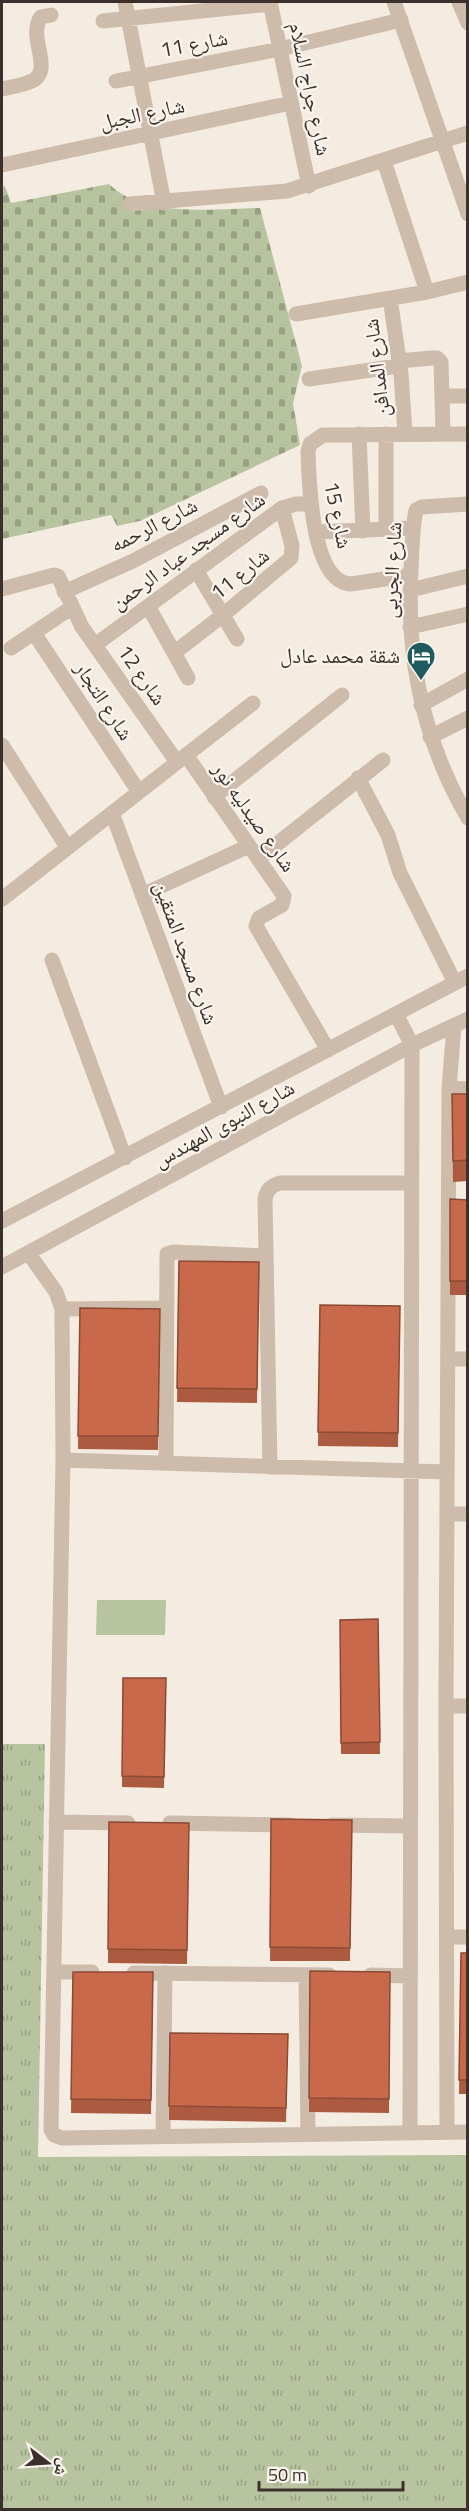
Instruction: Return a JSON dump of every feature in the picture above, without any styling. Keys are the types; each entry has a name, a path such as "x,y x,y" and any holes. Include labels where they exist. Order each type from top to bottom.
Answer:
{"street":[{"path":"125,2 164,203"},
{"path":"394,2 468,214"},
{"path":"459,2 468,23"},
{"path":"103,21 271,3"},
{"name":"شارع جراج السلام","path":"271,3 309,186"},
{"path":"2,89 32,81 38,77 42,65 35,31 42,17 51,15"},
{"path":"280,49 401,20"},
{"name":"شارع 11","path":"116,81 280,49"},
{"name":"شارع الجبل","path":"2,165 291,103"},
{"path":"130,204 164,203 287,191 309,186 468,133"},
{"path":"384,161 427,292"},
{"path":"296,314 427,292 468,282"},
{"name":"شارع المدافن","path":"390,298 401,374 405,434"},
{"path":"309,379 437,358 441,362 443,434"},
{"path":"443,396 468,396"},
{"path":"363,531 359,434 468,434"},
{"name":"شارع 15","path":"359,434 323,435 310,444 308,452 310,504 316,532 332,575 344,584 410,583"},
{"path":"386,434 386,530"},
{"name":"شارع الرحمه","path":"59,582 133,561 261,493"},
{"name":"شارع مسجد عباد الرحمن","path":"95,645 282,508 296,504 310,504"},
{"name":"شارع الجربى","path":"468,504 419,507 413,528 410,583 410,627 421,705 442,768 468,818"},
{"name":"شارع 11","path":"174,652 223,615 291,558 292,546 282,508"},
{"path":"316,532 413,528"},
{"path":"196,570 237,639"},
{"path":"410,583 468,576"},
{"path":"2,589 59,582"},
{"name":"شارع 12","path":"59,582 71,608 95,645 181,759"},
{"path":"148,606 188,678"},
{"path":"11,648 71,608"},
{"path":"410,627 468,614"},
{"name":"شارع التجار","path":"34,633 139,792"},
{"path":"421,705 468,680"},
{"path":"214,797 342,695"},
{"path":"2,899 253,703"},
{"path":"430,737 468,718"},
{"path":"2,745 67,847"},
{"name":"شارع صيدليه نور","path":"181,759 214,797 285,899 282,905 259,918 256,926 328,1050"},
{"path":"258,859 383,760"},
{"path":"358,778 388,835 400,873 461,979"},
{"name":"شارع مسجد المتقين","path":"112,813 221,1107"},
{"path":"142,895 249,846"},
{"path":"52,960 125,1158"},
{"name":"شارع النبوى المهندس","path":"2,1221 461,979"},
{"path":"396,1014 412,1045 410,2133"},
{"path":"447,2132 446,1706 449,1088 461,1023"},
{"name":"شارع النبوى المهندس","path":"2,1267 412,1045 461,1023"},
{"path":"449,1088 468,1089"},
{"path":"270,1467 265,1199 267,1191 273,1185 280,1183 411,1183"},
{"path":"448,1207 468,1207"},
{"path":"166,1463 165,1258 169,1253 266,1256"},
{"path":"29,1254 56,1292 62,1309 63,1460 51,2130 54,2135 62,2138 468,2132"},
{"path":"62,1309 166,1308"},
{"path":"448,1359 468,1359"},
{"path":"63,1460 447,1472"},
{"path":"447,1514 468,1514"},
{"path":"446,1706 468,1706"},
{"path":"56,1822 410,1826"},
{"path":"447,1937 468,1937"},
{"path":"54,1972 410,1976"},
{"path":"163,2136 165,1973"},
{"path":"306,1975 308,2134"}],"green space":[{"path":"109,184 123,195 160,207 202,210 260,208 302,366 293,403 300,445 140,521 117,526 111,515 2,539 2,187 5,186 11,203"},
{"path":"97,1600 166,1600 165,1635 96,1635"},
{"path":"2,1744 45,1744 38,2157 467,2155 467,2509 2,2509"}],"building":[{"path":"452,1094 468,1094 468,1160 453,1161"},
{"path":"450,1199 468,1200 468,1281 450,1281"},
{"path":"179,1261 259,1262 257,1389 177,1388"},
{"path":"320,1305 400,1306 398,1433 318,1432"},
{"path":"80,1308 160,1309 158,1436 78,1436"},
{"path":"378,1619 380,1742 341,1743 340,1620"},
{"path":"123,1678 166,1678 164,1777 122,1776"},
{"path":"271,1819 352,1820 350,1948 270,1947"},
{"path":"109,1822 189,1823 187,1950 108,1949"},
{"path":"461,1953 468,1953 468,2080 459,2080"},
{"path":"310,1971 390,1972 389,2099 309,2098"},
{"path":"73,1972 153,1972 151,2100 71,2099"},
{"path":"170,2033 288,2034 286,2108 169,2106"}],"place":[{"name":"شقة محمد عادل","path":"421,682"}]}
